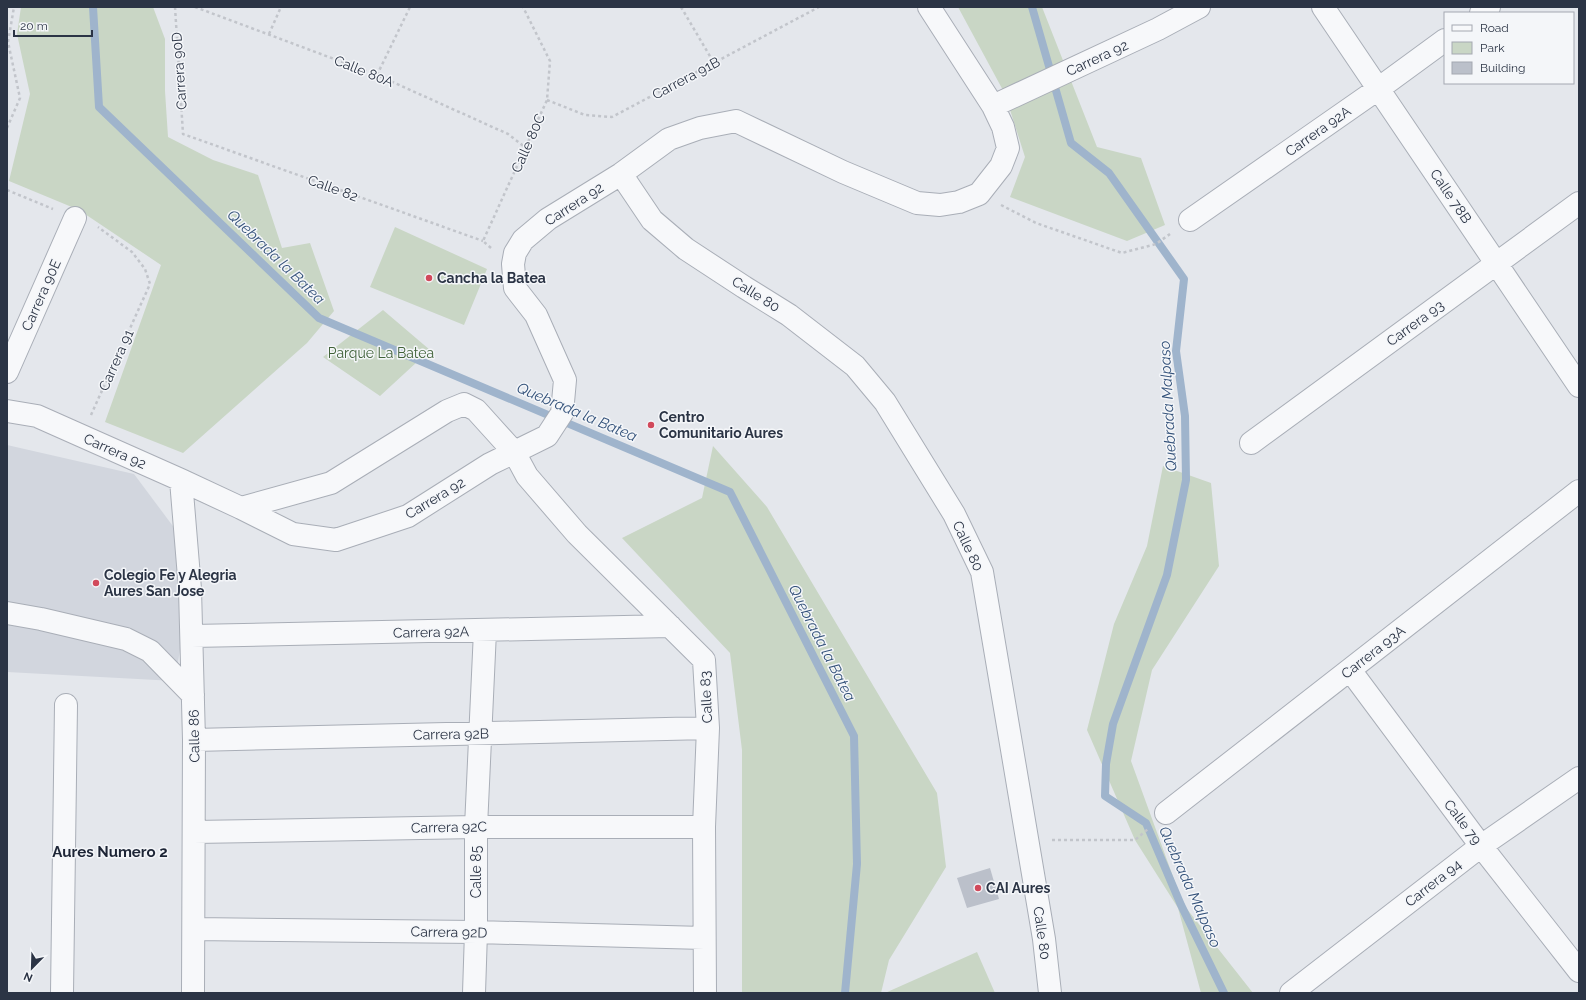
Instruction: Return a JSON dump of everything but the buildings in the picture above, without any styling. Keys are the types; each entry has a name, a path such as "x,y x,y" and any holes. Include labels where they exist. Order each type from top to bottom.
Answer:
{"street":[{"path":"621,174 669,140 700,128 736,121 843,172 916,203 940,205 959,202 979,194 1001,166 1008,148 1003,127 993,106 928,7"},
{"name":"Carrera 92","path":"993,106 1158,29 1199,7"},
{"name":"Calle 78B","path":"1323,7 1579,386"},
{"name":"Carrera 92A","path":"1190,220 1378,89 1444,41"},
{"name":"Carrera 92","path":"7,411 38,416 242,508 293,534 336,540 408,516 490,464 547,436 562,413 565,380 536,315 515,288 513,264 516,253 523,240 548,219 621,174"},
{"name":"Calle 80","path":"621,174 652,220 686,249 789,315 855,366 885,402 954,514 982,572 1044,939 1050,993"},
{"name":"Carrera 93","path":"1251,443 1579,203"},
{"name":"Carrera 90E","path":"7,372 75,218"},
{"name":"Calle 83","path":"242,508 331,483 447,411 464,404 476,410 514,452 527,476 577,534 704,660 708,728 704,827 705,993"},
{"name":"Calle 86","path":"181,480 190,590 192,636 194,740 193,993"},
{"name":"Carrera 93A","path":"1166,813 1579,491"},
{"path":"7,613 41,618 126,639 150,651 193,695"},
{"name":"Carrera 92A","path":"192,636 670,626"},
{"name":"Calle 85","path":"474,993 476,932 476,827 485,631"},
{"name":"Calle 79","path":"1350,670 1481,846 1579,971"},
{"path":"62,993 66,705"},
{"name":"Carrera 92B","path":"194,740 708,728"},
{"name":"Carrera 94","path":"1291,993 1481,846 1579,778"},
{"name":"Carrera 92C","path":"194,832 476,827 704,827"},
{"name":"Carrera 92D","path":"194,929 476,932 704,938"}],"path":[{"path":"7,128 20,98 8,42 14,7"},
{"name":"Carrera 90D","path":"175,7 183,134"},
{"name":"Calle 80A","path":"195,7 376,75 508,134 526,148"},
{"path":"269,34 280,7"},
{"path":"376,75 410,7"},
{"name":"Calle 80C","path":"483,241 547,100 550,61 523,7"},
{"path":"681,7 714,63"},
{"name":"Carrera 91B","path":"547,100 585,115 612,117 819,7"},
{"name":"Calle 82","path":"183,134 483,241"},
{"path":"979,194 1036,223 1122,253 1156,244 1190,220"},
{"path":"483,241 513,264"},
{"name":"Carrera 91","path":"82,436 150,284"},
{"path":"1027,840 1135,840"}],"shaded area":[{"name":"Colegio Fe y Alegria Aures San Jose","path":"7,445 134,474 184,541 184,624 175,681 7,672"}],"green space":[{"path":"21,7 153,7 165,39 165,91 168,137 213,160 258,175 282,248 310,243 334,311 307,343 183,453 105,422 161,265 79,210 9,181 30,94 17,34"},
{"path":"958,7 1042,7 1097,147 1141,158 1165,225 1127,241 1010,197 1025,157 1005,94"},
{"name":"Cancha la Batea","path":"395,227 487,269 464,325 370,287"},
{"name":"Parque La Batea","path":"383,310 430,350 380,396 323,357"},
{"path":"713,446 767,507 937,793 946,867 889,960 881,993 742,993 742,750 730,653 622,538 702,498"},
{"path":"1163,466 1211,483 1219,566 1152,670 1131,761 1183,904 1253,993 1201,993 1178,908 1135,840 1087,730 1114,624 1147,546"},
{"path":"977,952 995,993 885,993"}],"waterway":[{"name":"Quebrada la Batea","path":"93,7 99,107 319,318 730,492 854,736 857,864 845,993"},
{"name":"Quebrada Malpaso","path":"1032,7 1071,143 1109,173 1184,279 1176,351 1185,416 1186,480 1167,575 1113,724 1106,764 1105,796 1146,823 1181,905 1224,993"}],"place":[{"name":"Cancha la Batea","path":"429,278"},
{"name":"Centro Comunitario Aures","path":"651,425"},
{"name":"Colegio Fe y Alegria Aures San Jose","path":"96,583"},
{"name":"CAI Aures","path":"978,888"}],"district":[{"name":"Aures Numero 2","path":"110,852"}]}
